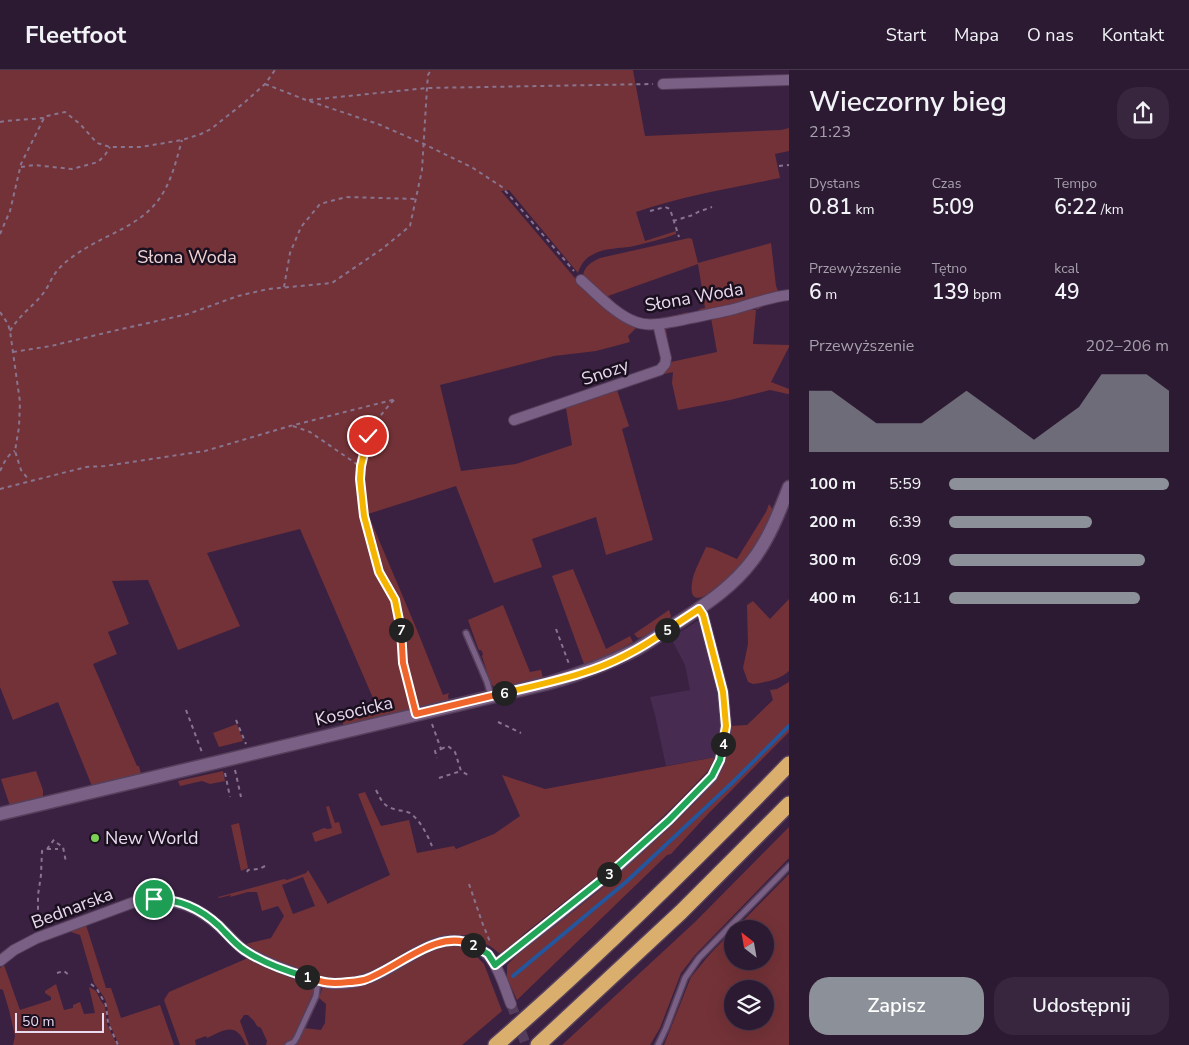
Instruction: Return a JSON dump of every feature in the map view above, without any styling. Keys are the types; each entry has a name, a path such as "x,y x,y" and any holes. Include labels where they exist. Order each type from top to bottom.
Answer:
{"highway":[{"path":"496,1045 620,932 740,815 789,764"},
{"path":"538,1045 681,912 789,804"}],"street":[{"path":"663,84 789,80"},
{"name":"Słona Woda","path":"581,280 620,314 632,321 644,324 658,324 729,310 778,296 789,295"},
{"name":"Snozy","path":"514,420 660,370 665,364 666,358 658,324"},
{"name":"Kosocicka","path":"0,814 549,683 584,673 609,663 638,648 699,609 739,576 770,533 789,487"},
{"path":"495,965 617,868 669,820 712,776 720,760 726,726 723,692 703,615 699,609"},
{"name":"Bednarska","path":"0,961 14,950 38,938 142,899 158,899 189,905 206,915 241,948 260,960 318,981 335,984 362,981 441,942 454,940 469,943 488,954 495,965 511,1004"}],"lane":[{"path":"466,633 491,696"},
{"path":"658,1045 685,978 699,958 789,866"},
{"path":"288,1045 294,1042 297,1037 316,996 318,981"}],"path":[{"path":"0,122 44,118 65,112 80,124 97,143 110,147 141,147 182,140 211,129 265,84 275,70"},
{"path":"14,352 51,346 188,314 238,296 268,289 332,282 382,249 410,226 422,170 428,75 431,70"},
{"path":"265,84 378,124 473,168 502,187 581,280"},
{"path":"306,100 427,88 663,84"},
{"path":"0,234 10,211 21,164 44,118"},
{"path":"10,331 16,320 44,291 61,267 85,248 131,225 155,205 172,173 182,140"},
{"path":"21,167 34,165 72,169 98,162 110,147"},
{"path":"779,166 789,164"},
{"path":"284,288 290,253 302,227 320,204 346,197 416,198"},
{"path":"650,211 665,207 670,210 679,237"},
{"path":"673,221 712,208"},
{"path":"0,312 10,331 20,402 19,427 15,451 21,470 30,481"},
{"path":"0,488 86,467 205,451 396,398 385,409 368,436 360,479 364,516 379,572 395,600 400,624 403,663 416,714"},
{"path":"290,426 310,432 361,466"},
{"path":"0,471 7,457 15,451"},
{"path":"556,628 569,664"},
{"path":"186,710 202,752"},
{"path":"236,720 245,740"},
{"path":"432,722 440,749"},
{"path":"498,722 522,733"},
{"path":"437,758 435,751 448,746 455,752 461,771 468,775"},
{"path":"235,770 241,797"},
{"path":"439,778 461,771"},
{"path":"224,772 230,797"},
{"path":"376,790 385,805 411,814 426,832 432,846"},
{"path":"41,931 43,922 38,914 38,895 42,851 47,849 56,837"},
{"path":"57,843 63,847 66,862"},
{"path":"47,849 58,849"},
{"path":"247,872 248,870 259,869 265,866"},
{"path":"469,884 491,943 488,954"},
{"path":"57,973 64,971 69,976"},
{"path":"91,984 97,989 106,1005 108,1023 118,1045"}],"shaded area":[{"path":"702,618 718,686 722,718 721,737 716,757 666,766 650,697 690,690 685,665 671,638"}],"green space":[{"path":"0,70 633,70 645,136 781,130 789,128 789,151 775,154 780,178 689,197 636,212 645,241 676,231 676,234 634,246 597,252 585,260 578,273 509,190 501,191 580,284 637,327 628,336 630,342 596,351 554,356 440,385 461,471 516,464 572,445 566,408 617,390 629,426 622,429 653,540 606,555 596,517 532,539 542,567 494,583 456,486 368,514 443,695 449,693 449,700 422,707 417,703 412,705 411,710 344,726 342,721 379,712 300,529 207,553 240,626 178,650 148,580 112,581 129,624 108,632 117,654 93,664 141,774 92,786 58,702 13,720 0,687"},
{"path":"689,238 692,239 698,263 771,243 778,291 726,307 701,311 699,309 705,308 698,264 608,296 618,306 636,317 645,319 664,318 688,312 685,315 666,319 644,321 625,313 583,276 587,267 600,258"},
{"path":"772,302 756,310 758,305"},
{"path":"746,309 756,310 753,344 789,345 771,382 789,389 789,394 770,390 678,410 672,383 673,372 660,375 664,328 683,323 684,325 666,329 671,362 717,352 711,318"},
{"path":"769,504 773,510 758,541 747,557 729,577 707,595 698,598 693,595 693,579 706,547 737,559"},
{"path":"573,569 606,649 630,636 633,642 604,658 586,665 584,664 552,576"},
{"path":"789,599 789,671 777,679 753,684 748,682 743,668 748,644 747,605 753,601 770,619"},
{"path":"503,605 530,672 541,670 543,678 501,688 493,686 490,682 483,654 478,648 468,620"},
{"path":"669,610 671,616 668,622 643,637 638,638 634,634"},
{"path":"789,682 789,732 671,854 667,855 517,1000 507,978 507,965 523,950 615,877 697,800 716,778 726,759 730,726 747,725 773,700 770,690 777,689"},
{"path":"237,724 243,741 219,747 213,733"},
{"path":"716,757 707,772 614,863 525,933 504,952 499,953 490,946 465,935 449,935 432,939 379,969 359,977 338,980 319,977 266,959 246,944 271,938 284,916 278,906 262,911 257,892 248,892 230,897 231,895 218,897 284,879 287,880 306,873 308,870 327,904 390,875 358,794 365,792 381,826 409,820 417,853 454,846 456,849 494,834 520,816 502,775 545,789","holes":["303,877 315,906 293,914 282,885"]},
{"path":"36,771 43,790 43,798 10,806 1,779"},
{"path":"223,771 225,781 210,784 202,781 180,786 178,781"},
{"path":"329,806 335,823 339,822 342,833 315,842 312,833 324,828 332,828 326,807"},
{"path":"239,823 248,868 241,871 231,825"},
{"path":"789,827 789,858 729,920 724,920 724,925 695,955 681,973 660,1028 650,1045 562,1045 695,922"},
{"path":"789,874 789,1045 664,1045 691,977 724,939 724,970 774,970 774,920 744,920"},
{"path":"86,925 106,988 111,988 121,1018 160,1005 174,1045 119,1045 109,1023 104,997 94,983 80,935 70,931"},
{"path":"456,945 467,947 484,964 502,1011 462,1045 292,1045 298,1040 304,1028 321,1030 325,1023 326,1004 319,998 323,986 333,987 422,953 444,946"},
{"path":"248,958 311,983 314,988 293,1038 284,1045 266,1045 267,1041 261,1028 248,1015 244,1015 240,1021 249,1045 246,1045 238,1033 229,1029 207,1038 206,1036 195,1040 196,1045 180,1045 164,1000 169,992"},
{"path":"4,965 20,1010 51,1000 51,997 45,991 56,984 64,1010 73,1008 73,1005 80,1002 84,1014 95,1013 89,987 96,991 105,1006 107,1024 117,1045 13,1045 15,1036 9,1010 3,990 0,989 0,968"}],"waterway":[{"path":"513,976 626,882 732,783 789,726"}],"tunnel":[{"path":"511,1004 526,1045"}],"place":[{"name":"New World","path":"95,838"}],"route":[{"path":"154,899 189,905 201,911 241,948 260,960 328,983 362,981 389,969 426,948 448,940 464,941 475,946 488,954 495,965 617,868 669,820 712,776 720,760 726,726 723,692 703,615 699,609 638,648 584,673 416,714 403,663 400,624 395,600 379,572 364,516 360,479 368,436"}]}
